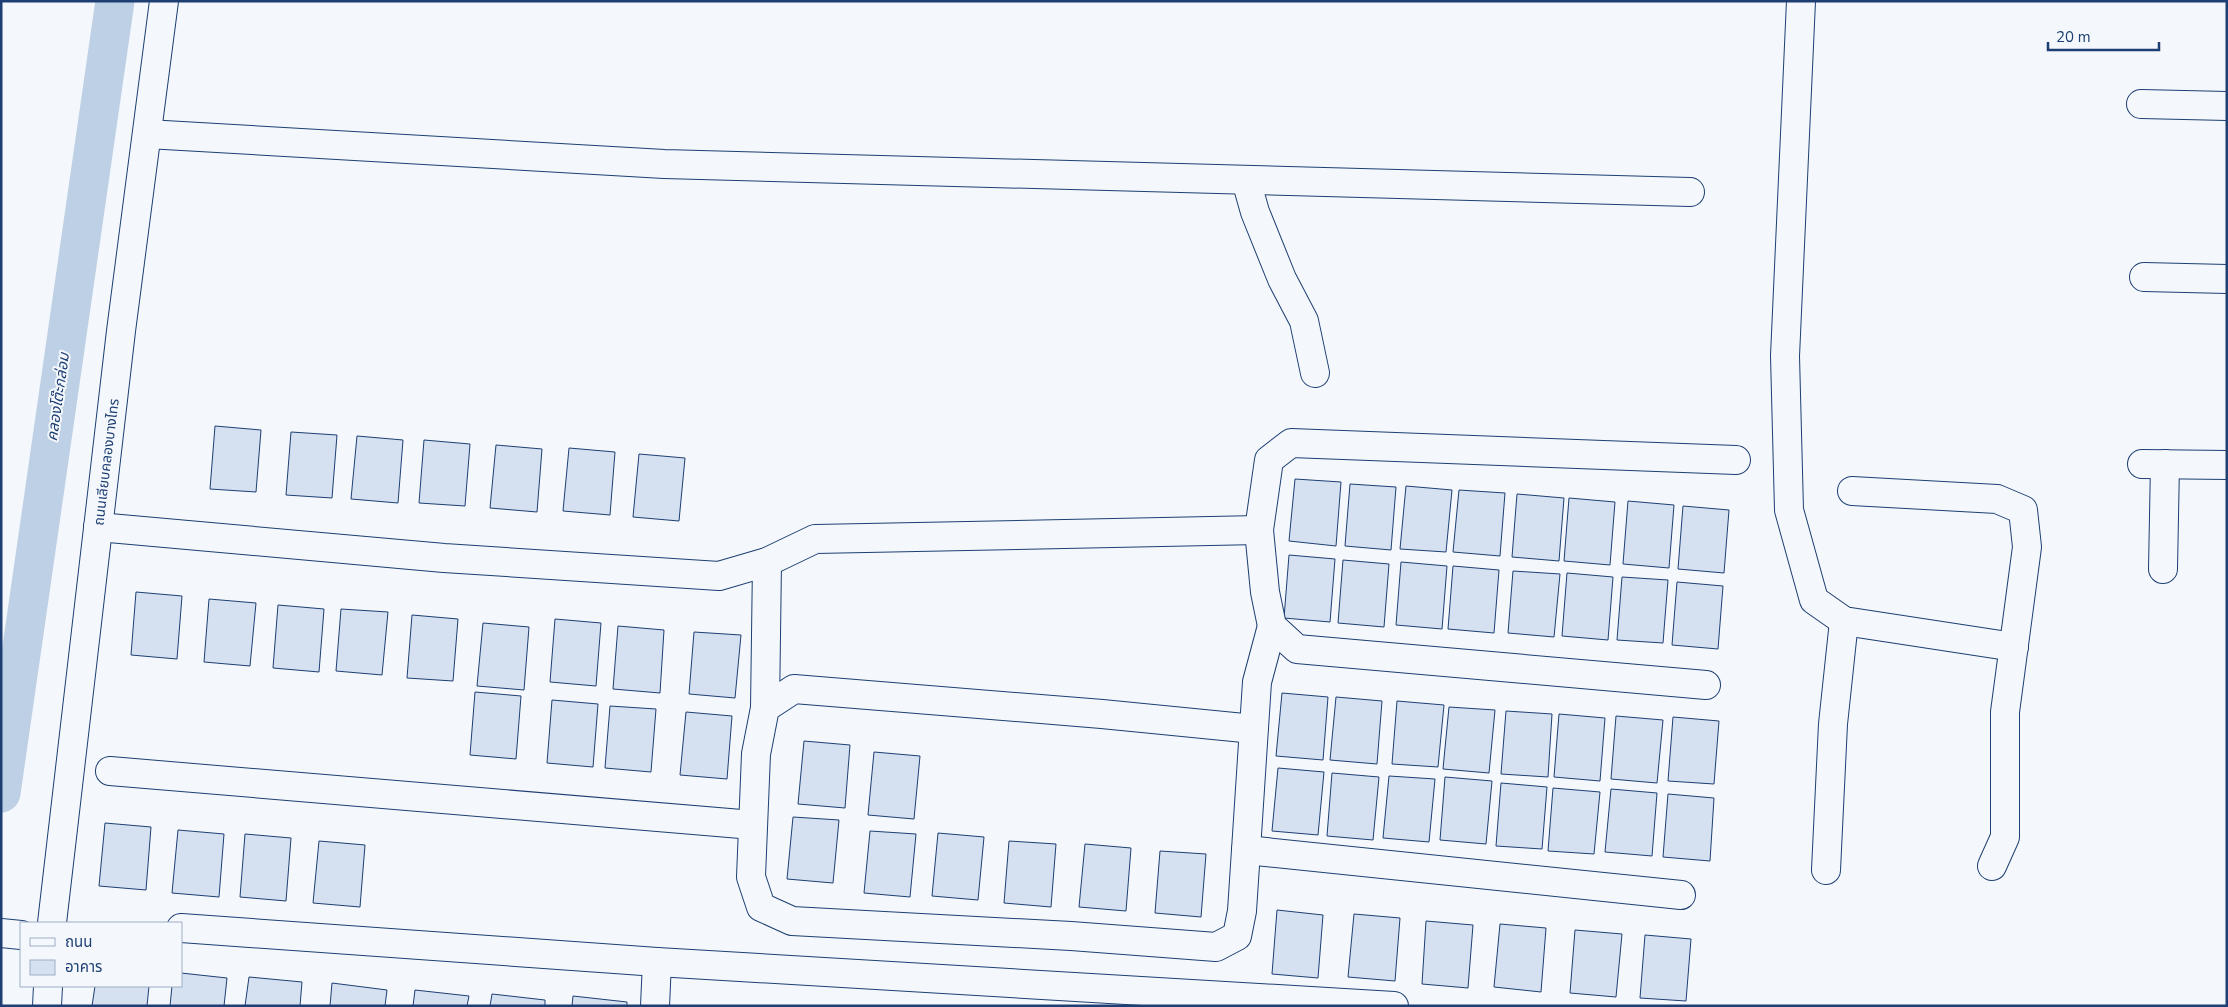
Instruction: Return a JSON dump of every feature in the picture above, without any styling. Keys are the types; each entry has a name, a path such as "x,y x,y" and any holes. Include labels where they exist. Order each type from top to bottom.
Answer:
{"street":[{"name":"ถนนเลียบคลองบางไทร","path":"52,922 121,331 164,1"},
{"path":"1801,1 1785,356 1789,510 1814,600 1844,621 2014,647"},
{"path":"2142,104 2227,106"},
{"path":"147,134 664,164 1690,192"},
{"path":"1246,180 1255,212 1282,279 1304,321 1315,373"},
{"path":"2144,277 2227,279"},
{"path":"767,562 766,708 756,754 751,877 761,907 792,921 1072,936 1216,947 1237,936 1242,911 1257,682 1272,626 1265,592 1259,530 1269,460 1291,443 1736,460"},
{"path":"2164,569 2153,464 2227,465"},
{"path":"1852,491 1997,498 2023,510 2027,547 2005,712 2005,837 1992,866"},
{"path":"98,527 444,558 719,576 767,562 815,540 1259,530"},
{"path":"1826,870 1833,724 1844,621"},
{"path":"1272,626 1297,649 1706,685"},
{"path":"766,708 794,689 1092,713 1254,729"},
{"path":"110,771 753,824"},
{"path":"1246,850 1681,895"},
{"path":"182,928 657,962 1394,1006"},
{"path":"655,1006 657,962"},
{"path":"47,1006 48,987"}],"building":[{"path":"215,426 261,430 256,492 210,489"},
{"path":"291,432 337,435 332,498 286,495"},
{"path":"357,436 403,440 398,503 351,499"},
{"path":"424,440 470,444 465,506 419,503"},
{"path":"496,445 542,449 537,512 490,508"},
{"path":"569,448 615,452 610,515 563,511"},
{"path":"639,454 685,458 679,521 633,517"},
{"path":"1295,479 1341,482 1336,546 1289,541"},
{"path":"1350,484 1396,487 1391,550 1345,546"},
{"path":"1406,486 1452,490 1446,552 1400,549"},
{"path":"1459,490 1505,493 1500,556 1453,552"},
{"path":"1517,494 1564,498 1559,561 1512,557"},
{"path":"1569,498 1615,502 1610,565 1564,561"},
{"path":"1628,501 1674,505 1669,568 1623,564"},
{"path":"1683,506 1729,510 1724,573 1678,569"},
{"path":"1289,555 1335,559 1330,622 1284,618"},
{"path":"1343,560 1389,564 1384,627 1338,623"},
{"path":"1401,562 1447,566 1442,629 1396,625"},
{"path":"1453,566 1499,570 1494,633 1448,629"},
{"path":"1513,571 1560,574 1554,637 1508,633"},
{"path":"1567,573 1613,577 1608,640 1562,636"},
{"path":"1622,577 1668,580 1663,643 1617,640"},
{"path":"1677,582 1723,586 1718,649 1672,645"},
{"path":"136,592 182,596 177,659 131,655"},
{"path":"209,599 256,603 250,666 204,662"},
{"path":"278,605 324,609 319,672 273,668"},
{"path":"341,609 388,612 382,675 336,671"},
{"path":"412,615 458,619 453,681 407,678"},
{"path":"555,619 601,623 596,686 550,682"},
{"path":"483,623 529,627 524,690 477,686"},
{"path":"618,626 664,630 660,693 613,689"},
{"path":"694,632 741,635 735,698 689,694"},
{"path":"475,692 521,696 516,759 470,755"},
{"path":"1282,693 1328,697 1323,760 1276,756"},
{"path":"1336,697 1382,701 1377,764 1330,760"},
{"path":"552,700 598,704 593,767 547,763"},
{"path":"1397,701 1444,705 1438,767 1392,764"},
{"path":"610,706 656,709 651,772 605,768"},
{"path":"1449,707 1495,710 1489,773 1443,769"},
{"path":"1506,711 1552,714 1548,777 1501,774"},
{"path":"686,712 732,716 727,779 680,775"},
{"path":"1559,714 1605,718 1600,781 1554,777"},
{"path":"1616,716 1663,720 1657,783 1611,779"},
{"path":"1673,717 1719,721 1714,784 1668,781"},
{"path":"804,741 850,745 845,808 798,804"},
{"path":"874,752 920,756 914,819 868,815"},
{"path":"1278,768 1324,772 1318,835 1272,831"},
{"path":"1332,773 1379,777 1373,840 1327,836"},
{"path":"1389,776 1435,779 1429,842 1383,838"},
{"path":"1445,777 1492,781 1486,844 1440,840"},
{"path":"1501,783 1547,787 1542,849 1496,846"},
{"path":"1553,788 1600,792 1594,854 1548,851"},
{"path":"1611,789 1657,793 1652,856 1605,852"},
{"path":"1668,794 1714,798 1710,861 1663,857"},
{"path":"793,817 839,820 833,883 787,879"},
{"path":"105,823 151,827 146,890 99,886"},
{"path":"178,830 224,834 219,897 172,893"},
{"path":"870,831 916,834 910,897 864,893"},
{"path":"938,833 984,837 978,900 932,896"},
{"path":"245,834 291,838 286,901 240,897"},
{"path":"319,841 365,845 360,907 313,903"},
{"path":"1009,841 1056,844 1051,907 1004,903"},
{"path":"1085,844 1131,848 1126,911 1079,907"},
{"path":"1160,851 1206,854 1201,917 1155,913"},
{"path":"1277,910 1323,915 1318,978 1272,974"},
{"path":"1354,914 1400,918 1395,981 1348,977"},
{"path":"1426,921 1473,925 1468,988 1422,984"},
{"path":"1500,924 1546,928 1541,992 1494,987"},
{"path":"1575,930 1622,934 1616,997 1570,993"},
{"path":"1645,935 1691,939 1686,1001 1640,998"},
{"path":"182,973 227,978 224,1006 170,1006 172,987 182,987"},
{"path":"249,977 302,982 300,1006 245,1006"},
{"path":"332,983 387,990 385,1006 330,1006"},
{"path":"95,987 149,987 147,1006 92,1006"},
{"path":"415,990 469,996 467,1006 413,1006"},
{"path":"492,994 545,1000 545,1006 490,1006"},
{"path":"573,996 627,1002 627,1006 572,1006"}],"waterway":[{"name":"คลองโต๊ะกล่อม","path":"1,793 115,1"}]}
